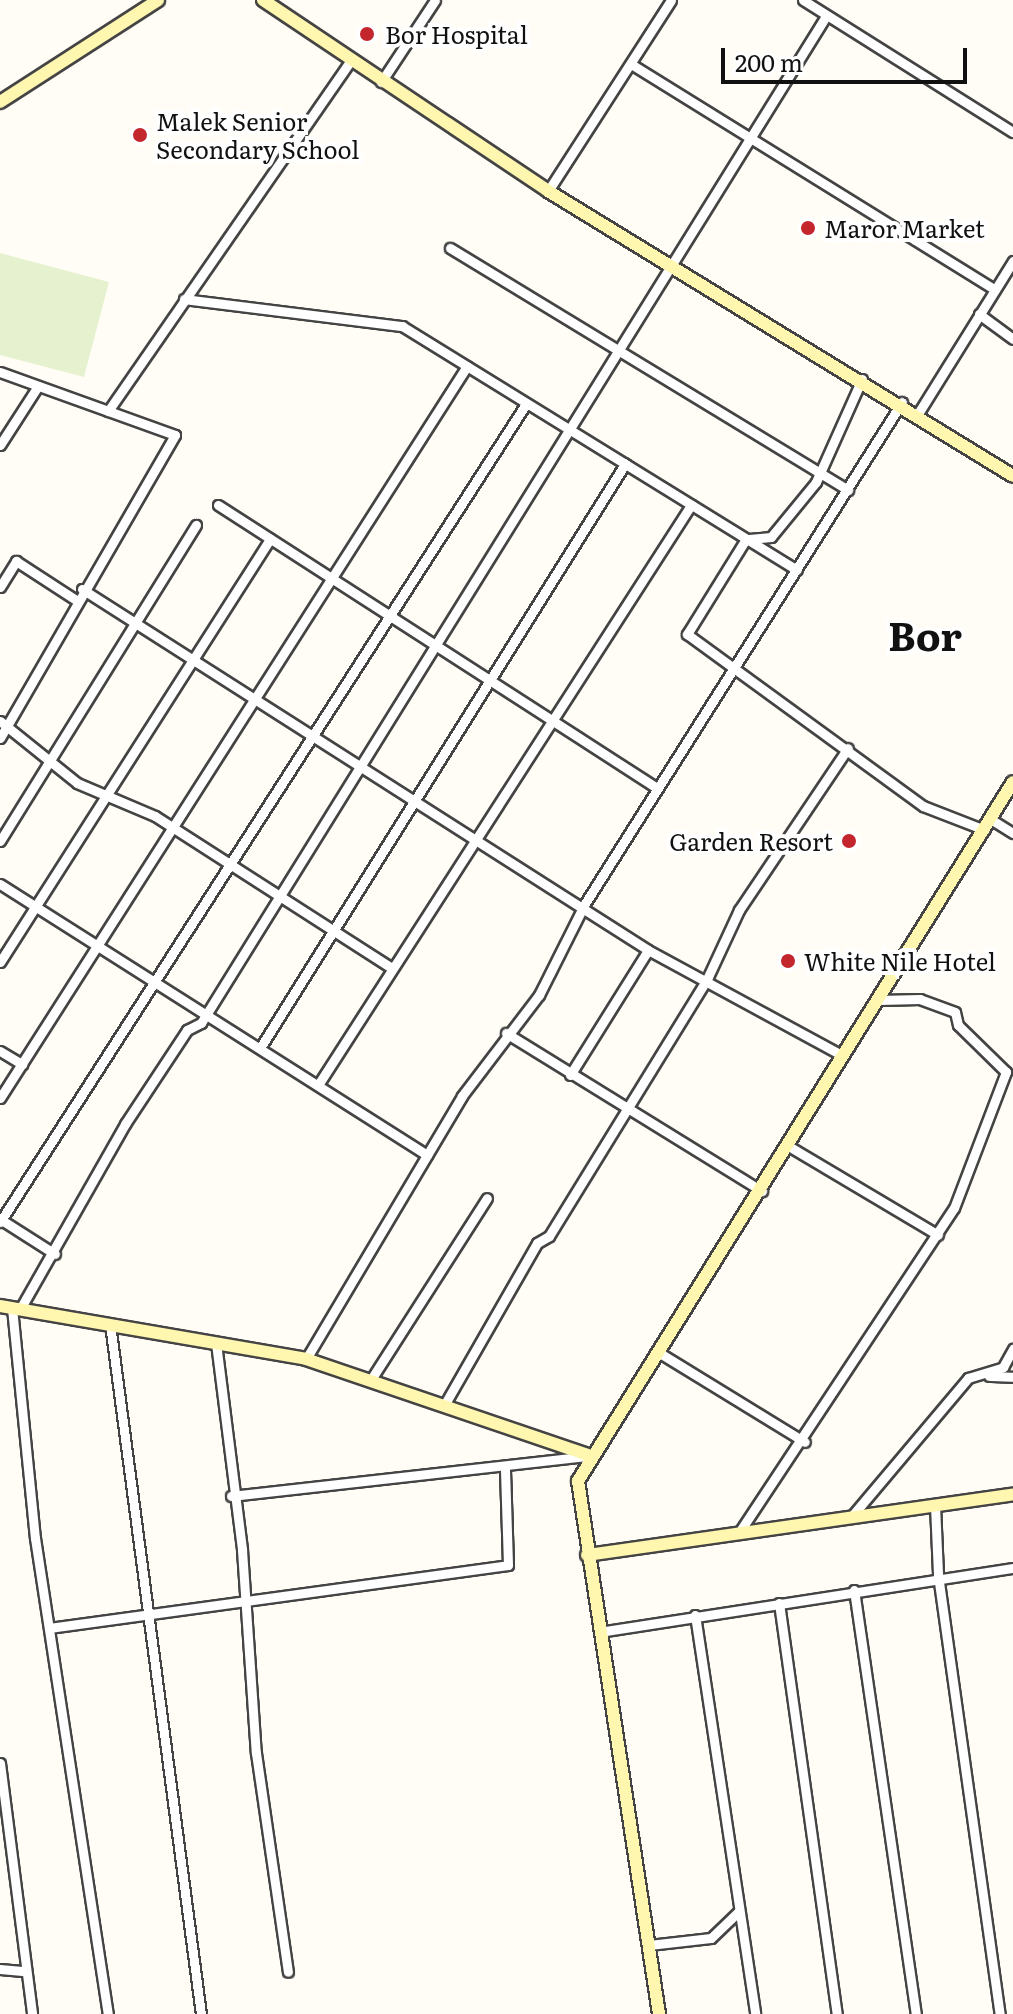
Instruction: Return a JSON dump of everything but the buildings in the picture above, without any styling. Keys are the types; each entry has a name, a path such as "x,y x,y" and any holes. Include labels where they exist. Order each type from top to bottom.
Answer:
{"street":[{"path":"0,102 158,0"},
{"path":"263,0 381,82 548,191 919,412 1013,476"},
{"path":"381,82 435,0"},
{"path":"548,191 671,0"},
{"path":"803,0 1013,132"},
{"path":"108,2014 49,1628 11,1308 55,1254 125,1124 187,1030 207,1014 826,16"},
{"path":"108,411 350,61"},
{"path":"631,64 995,290"},
{"path":"450,248 848,490"},
{"path":"919,412 1013,261"},
{"path":"184,299 402,326 797,570"},
{"path":"979,314 1013,339"},
{"path":"0,1098 467,366"},
{"path":"0,372 175,435 4,723 0,738"},
{"path":"746,539 771,537 822,473 862,379"},
{"path":"0,445 38,386"},
{"path":"306,1359 427,1155 506,1033 548,980 584,905 902,402"},
{"path":"55,1254 0,1220 224,865 312,736 526,404"},
{"path":"260,1048 625,464"},
{"path":"218,505 550,723 657,788"},
{"path":"318,1085 691,505"},
{"path":"0,841 196,525"},
{"path":"0,962 106,790 270,539"},
{"path":"746,539 687,634 697,648 737,667 923,806 1013,833"},
{"path":"0,587 16,561 76,600"},
{"path":"82,589 256,698 474,842 584,905 648,950 707,979 843,1056"},
{"path":"4,723 52,756 77,783 106,790 392,968"},
{"path":"446,1402 537,1243 549,1236 707,979 739,910 848,748"},
{"path":"659,2014 578,1481 591,1456 790,1147 1013,782"},
{"path":"0,884 427,1155"},
{"path":"570,1075 648,950"},
{"path":"738,1534 805,1442 938,1235 1006,1072 958,1025 955,1012 920,999 879,1000"},
{"path":"506,1033 762,1191"},
{"path":"0,1051 22,1064"},
{"path":"790,1147 938,1235"},
{"path":"370,1381 487,1198"},
{"path":"11,1308 306,1359 446,1402 591,1456"},
{"path":"110,1324 149,1584 147,1614 201,2014"},
{"path":"216,1343 231,1496 242,1550 241,1602 288,1972"},
{"path":"851,1517 968,1378 1003,1367 1013,1349"},
{"path":"658,1352 805,1442"},
{"path":"968,1378 1013,1377"},
{"path":"231,1496 591,1456"},
{"path":"49,1628 508,1565 505,1467"},
{"path":"587,1555 1013,1494"},
{"path":"935,1505 938,1575 1000,2014"},
{"path":"599,1632 938,1575 1013,1568"},
{"path":"854,1590 916,2014"},
{"path":"779,1603 837,2014"},
{"path":"695,1615 755,2014"},
{"path":"0,1763 5,1832 32,2014"},
{"path":"649,1945 711,1938 739,1911"},
{"path":"0,1969 25,1971"}],"green space":[{"path":"0,253 109,282 84,377 0,355"}],"place":[{"name":"Bor Hospital","path":"367,34"},
{"name":"Malek Senior Secondary School","path":"140,135"},
{"name":"Maror Market","path":"808,228"},
{"name":"Garden Resort","path":"849,841"},
{"name":"White Nile Hotel","path":"788,961"}],"district":[{"name":"Bor","path":"925,634"}]}
